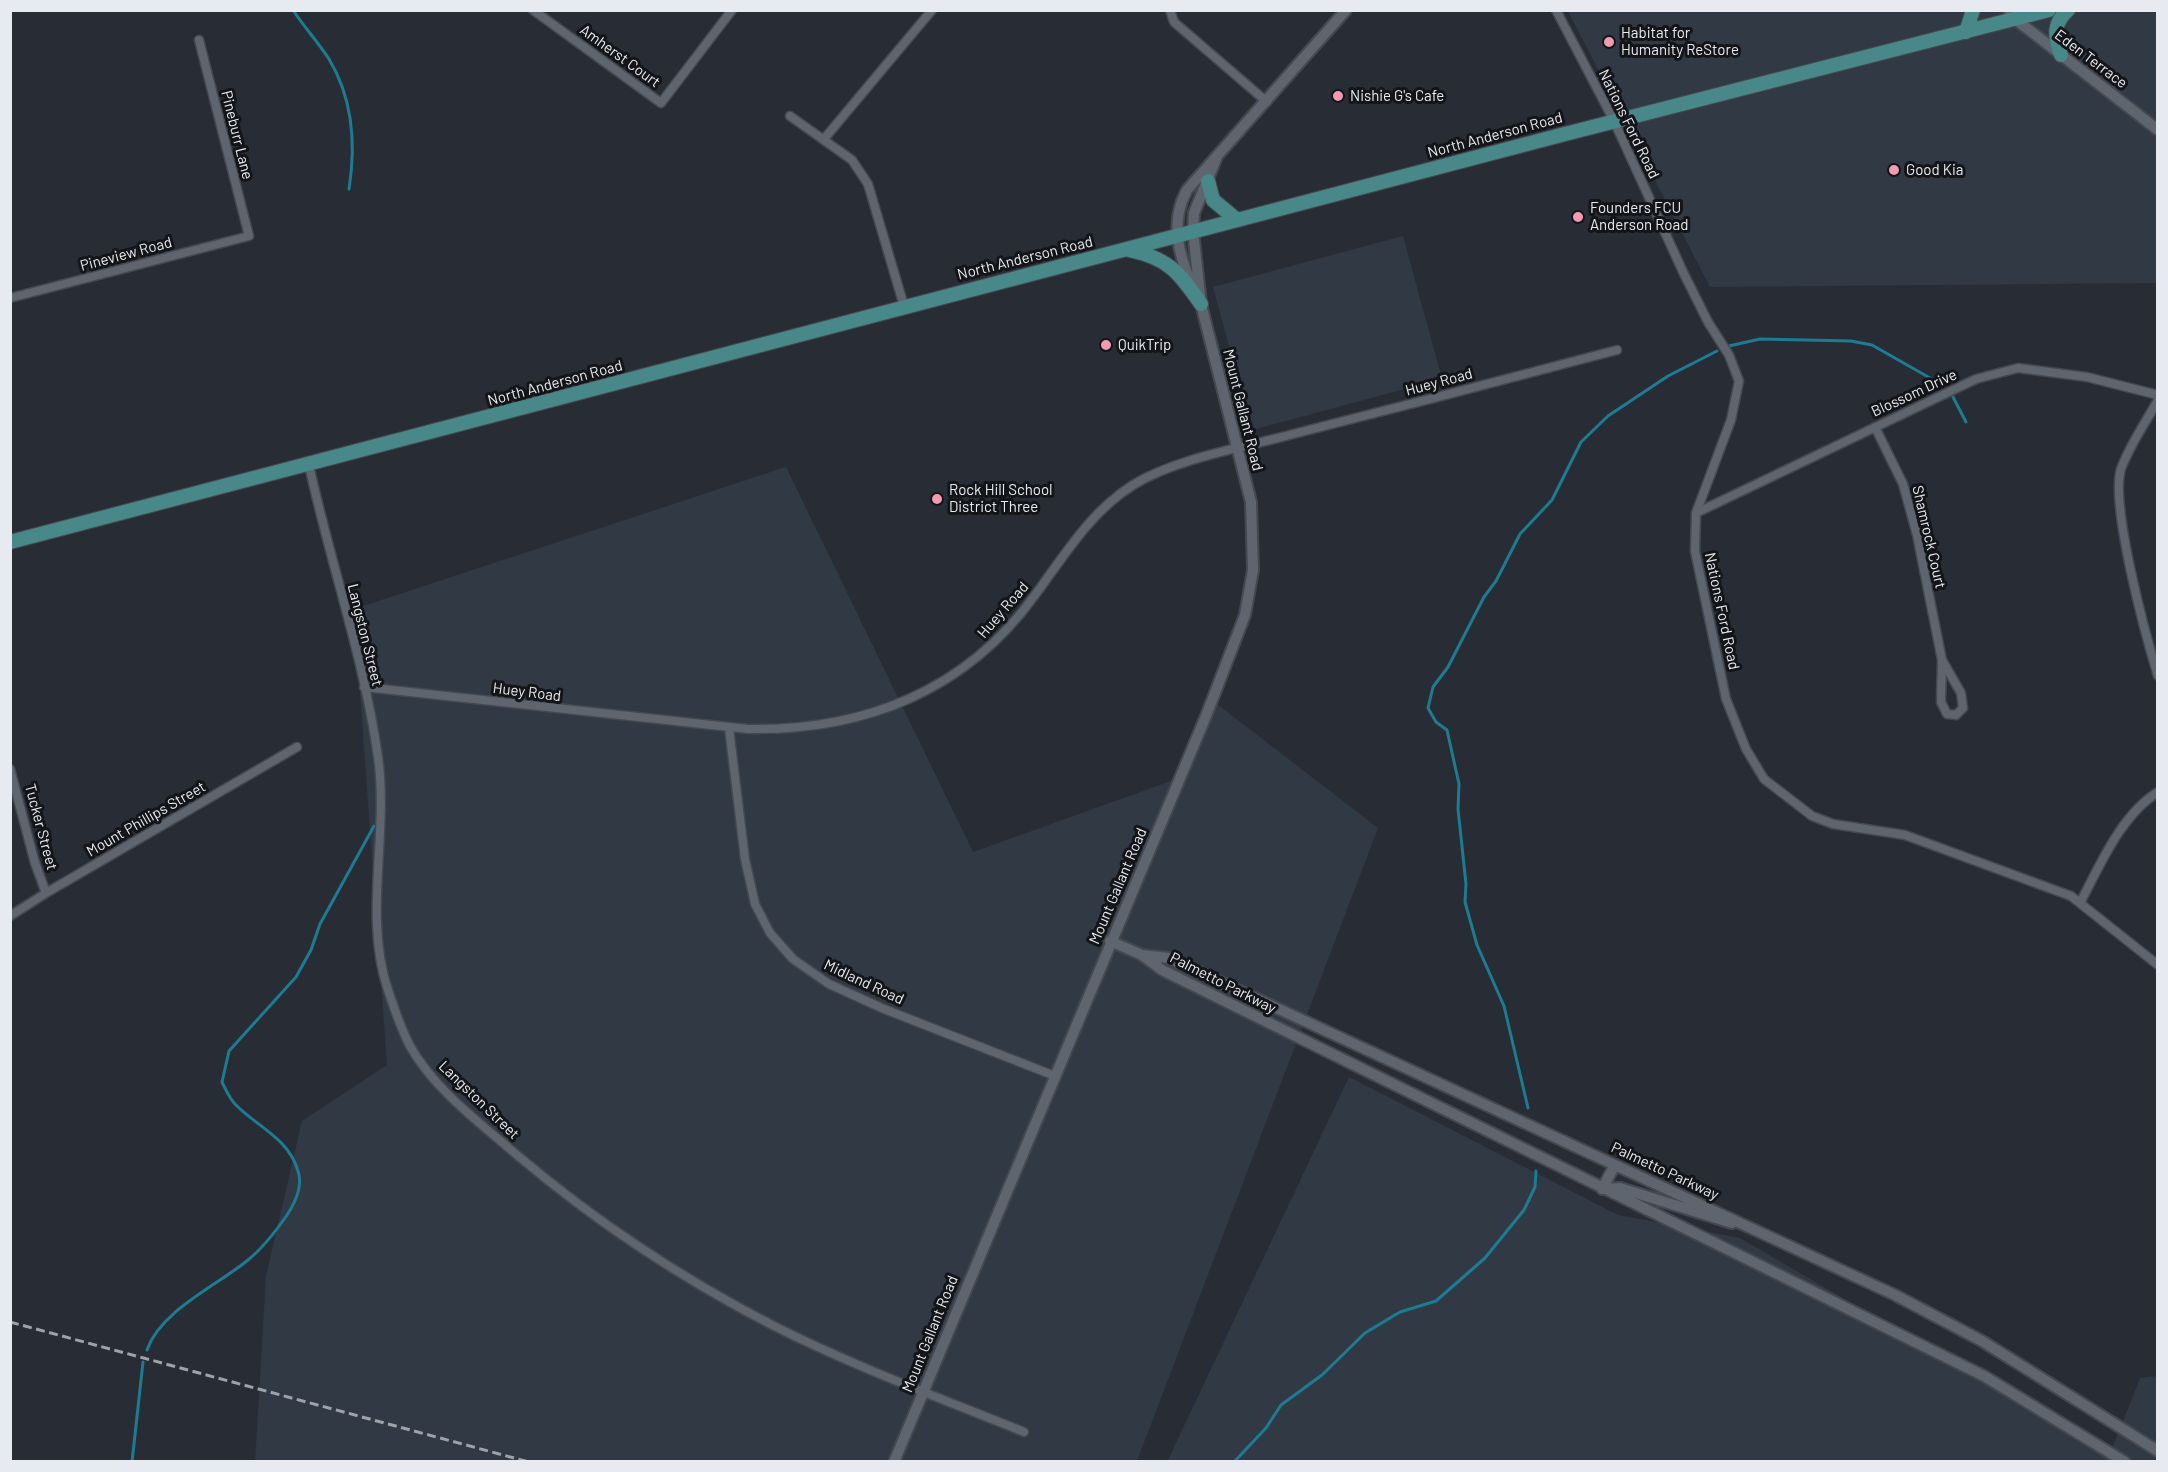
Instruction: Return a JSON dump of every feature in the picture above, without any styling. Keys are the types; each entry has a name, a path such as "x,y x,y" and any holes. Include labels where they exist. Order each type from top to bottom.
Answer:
{"main road":[{"path":"1966,32 1973,10"},
{"name":"North Anderson Road","path":"10,542 309,465 904,306 1966,32 2012,15 2049,10"},
{"path":"2061,55 2055,29 2060,18 2068,10"},
{"path":"1208,181 1213,200 1237,220"},
{"path":"1124,249 1145,254 1171,266 1201,304"}],"street":[{"name":"Amherst Court","path":"533,10 661,103 732,10"},
{"path":"824,140 932,10"},
{"path":"1170,10 1174,22 1267,102"},
{"name":"Mount Gallant Road","path":"1201,304 1185,271 1177,235 1177,218 1182,199 1346,10"},
{"name":"Nations Ford Road","path":"1556,10 1614,121 1684,274 1708,322 1729,355 1739,381 1731,420 1696,513 1697,562 1726,699 1746,749 1764,779 1812,816 1833,824 1905,835 2071,896 2157,965"},
{"name":"Eden Terrace","path":"1998,10 2012,15 2157,130"},
{"name":"Pineburr Lane","path":"199,40 249,236"},
{"path":"790,117 852,160 868,184 904,306"},
{"name":"Mount Gallant Road","path":"894,1461 1206,716 1245,615 1253,570 1251,509 1239,449 1201,304 1193,231 1194,213 1216,159"},
{"name":"Pineview Road","path":"10,298 249,236"},
{"name":"Huey Road","path":"364,687 729,728 790,730 853,720 898,704 938,685 988,649 1034,598 1096,514 1133,485 1210,455 1617,350"},
{"name":"Blossom Drive","path":"1696,513 1976,379 2018,368 2087,376 2157,395"},
{"path":"2157,400 2121,470 2119,498 2132,572 2157,676"},
{"name":"Shamrock Court","path":"1875,427 1903,483 1917,535 1942,660 1941,702 1947,714 1956,715 1963,708 1961,693 1942,660"},
{"name":"Langston Street","path":"309,465 375,740 380,782 378,905 381,956 387,987 410,1045 433,1076 531,1167 642,1250 704,1288 774,1326 1024,1432"},
{"name":"Midland Road","path":"729,728 745,859 755,904 771,933 793,960 829,984 884,1009 1055,1076"},
{"name":"Mount Phillips Street","path":"10,916 297,747"},
{"name":"Tucker Street","path":"10,769 35,863 46,893"},
{"path":"2080,903 2107,852 2142,801 2157,792"},
{"name":"Palmetto Parkway","path":"1110,941 1142,955 1162,970 1984,1377 2125,1461"},
{"name":"Palmetto Parkway","path":"1142,955 1169,958 1895,1295 1982,1341 2157,1451"},
{"path":"1602,1189 1615,1165"},
{"path":"1602,1189 1620,1188 1722,1221 1744,1224"}],"shaded area":[{"path":"1568,11 2157,11 2157,283 1710,287"},
{"path":"1403,236 1442,379 1252,430 1213,287"},
{"path":"786,467 973,852 1185,776 1217,704 1378,828 1137,1461 255,1462 266,1276 302,1121 387,1065 354,609"},
{"path":"1349,1077 1618,1215 1740,1238 2110,1454 2140,1378 2157,1376 2157,1461 1167,1462"}],"waterway":[{"path":"293,10 329,59 343,90 351,122 352,156 349,189"},
{"path":"1729,346 1760,339 1851,341 1872,345 1944,386"},
{"path":"1528,1108 1504,1006 1477,945 1465,902 1466,884 1458,809 1459,784 1447,730 1436,722 1428,708 1433,687 1448,667 1520,534 1552,500 1581,442 1608,416 1668,376 1717,351"},
{"path":"1952,395 1966,422"},
{"path":"147,1350 154,1336 177,1311 259,1250 283,1221 295,1200 300,1183 298,1171 288,1150 235,1104 222,1082 229,1051 296,977 311,950 320,924 374,826"},
{"path":"1234,1462 1266,1428 1281,1405 1322,1375 1365,1333 1400,1312 1436,1301 1485,1258 1524,1210 1535,1187 1536,1171"},
{"path":"132,1462 143,1362"}],"railway":[{"path":"10,1322 529,1462"}],"place":[{"name":"Habitat for Humanity ReStore","path":"1609,42"},
{"name":"Nishie G's Cafe","path":"1338,96"},
{"name":"Good Kia","path":"1894,170"},
{"name":"Founders FCU Anderson Road","path":"1578,217"},
{"name":"QuikTrip","path":"1106,345"},
{"name":"Rock Hill School District Three","path":"937,499"}]}
